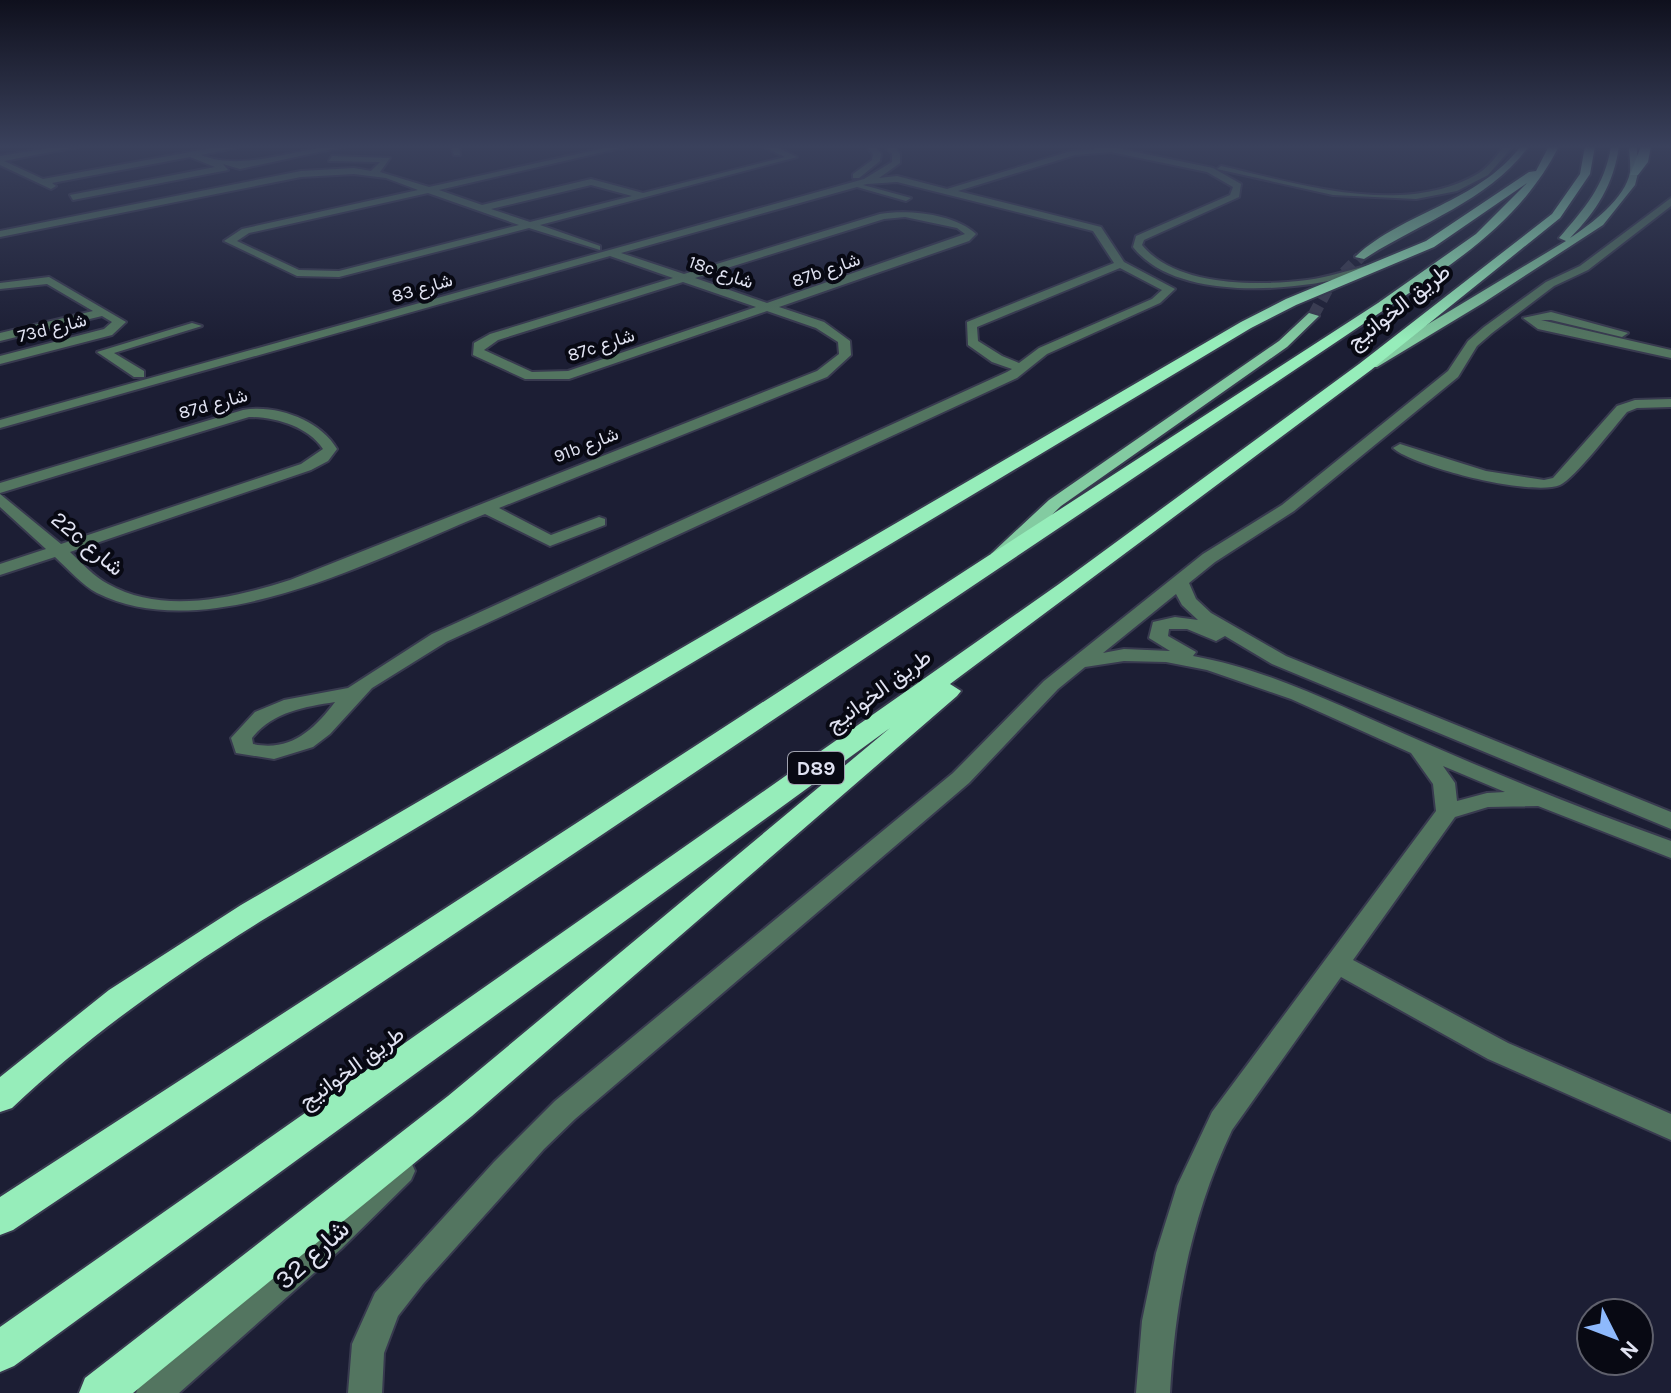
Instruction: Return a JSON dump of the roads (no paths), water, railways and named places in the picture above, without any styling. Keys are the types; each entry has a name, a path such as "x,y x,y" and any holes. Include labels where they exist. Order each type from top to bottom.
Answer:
{"highway":[{"path":"0,1098 100,1012 176,959 251,913 1246,325 1303,297 1386,265 1439,239 1480,211"},
{"name":"طريق الخوانيج","path":"0,1218 996,559 1112,486 1448,260 1509,211"},
{"name":"طريق الخوانيج","path":"0,1352 1067,589 1365,367 1559,211"},
{"path":"100,1393 460,1106 1067,589"}],"main road":[{"path":"1360,257 1439,211"},
{"path":"1538,263 1588,211"},
{"path":"1365,367 1538,263 1600,223 1611,211"},
{"path":"996,559 1055,503 1283,344 1313,316"}],"street":[{"path":"101,211 105,213"},
{"path":"0,234 116,211"},
{"path":"335,211 246,231 229,241 297,273 327,275 586,211"},
{"path":"491,211 596,248"},
{"name":"شارع 83","path":"0,412 730,211"},
{"name":"شارع 83","path":"0,424 760,211"},
{"name":"شارع 83","path":"1027,211 1097,229 1120,264"},
{"path":"1202,211 1140,238 1137,245 1140,253 1163,268 1233,283 1286,285 1386,265"},
{"path":"365,1393 363,1376 369,1346 380,1316 421,1263 534,1138 961,778 1036,699 1076,665 1179,581 1288,508 1453,374 1472,344 1488,330 1532,298 1584,268 1658,211"},
{"name":"87b شارع","path":"684,278 889,215 920,216 960,226 971,234 965,239 768,307"},
{"path":"611,253 617,247 682,228 675,226"},
{"name":"18c شارع","path":"611,253 820,325"},
{"path":"354,693 284,707 263,716 247,727 241,738 243,748 255,753 273,753 308,742 323,730 354,693 426,646 498,608 1012,375 1063,340 1167,294 1169,289 1120,264 971,325 968,332 972,342 981,350 1021,368"},
{"name":"87c شارع","path":"684,278 494,337 478,346 477,352 530,376 569,375 768,307"},
{"name":"73d شارع","path":"0,286 49,280 120,322 116,329 0,360"},
{"path":"1532,298 1556,313 1618,337"},
{"path":"0,337 105,312"},
{"path":"1671,344 1618,337 1542,326 1529,318 1551,316 1618,337 1671,354"},
{"name":"91b شارع","path":"296,584 822,374 841,361 846,348 839,335 820,325"},
{"path":"139,374 103,352 196,326"},
{"path":"1488,330 1529,329 1618,337"},
{"path":"1400,448 1518,483 1547,486 1558,481 1622,409 1635,404 1671,403"},
{"name":"87d شارع","path":"0,488 248,413 278,414 330,444 328,453 306,467 57,551"},
{"name":"22c شارع","path":"0,499 57,551 114,596 157,605 212,604 296,584"},
{"path":"484,507 550,541 599,522"},
{"path":"0,570 57,551"},
{"path":"1179,581 1188,601 1205,617 1297,669"},
{"path":"1671,821 1253,653 1192,623 1169,623 1157,632 1158,638 1175,649 1219,663 1540,799 1671,850"},
{"path":"1076,665 1106,657 1157,656 1206,666 1277,687"},
{"path":"1416,747 1444,783 1447,812"},
{"path":"1153,1393 1156,1336 1165,1272 1179,1216 1199,1166 1231,1108 1447,812 1487,800 1540,799"},
{"path":"1337,963 1498,1051 1671,1127"},
{"name":"شارع 32","path":"153,1393 358,1213 460,1106"}],"tunnel":[{"path":"1313,316 1327,290 1360,257"}]}
